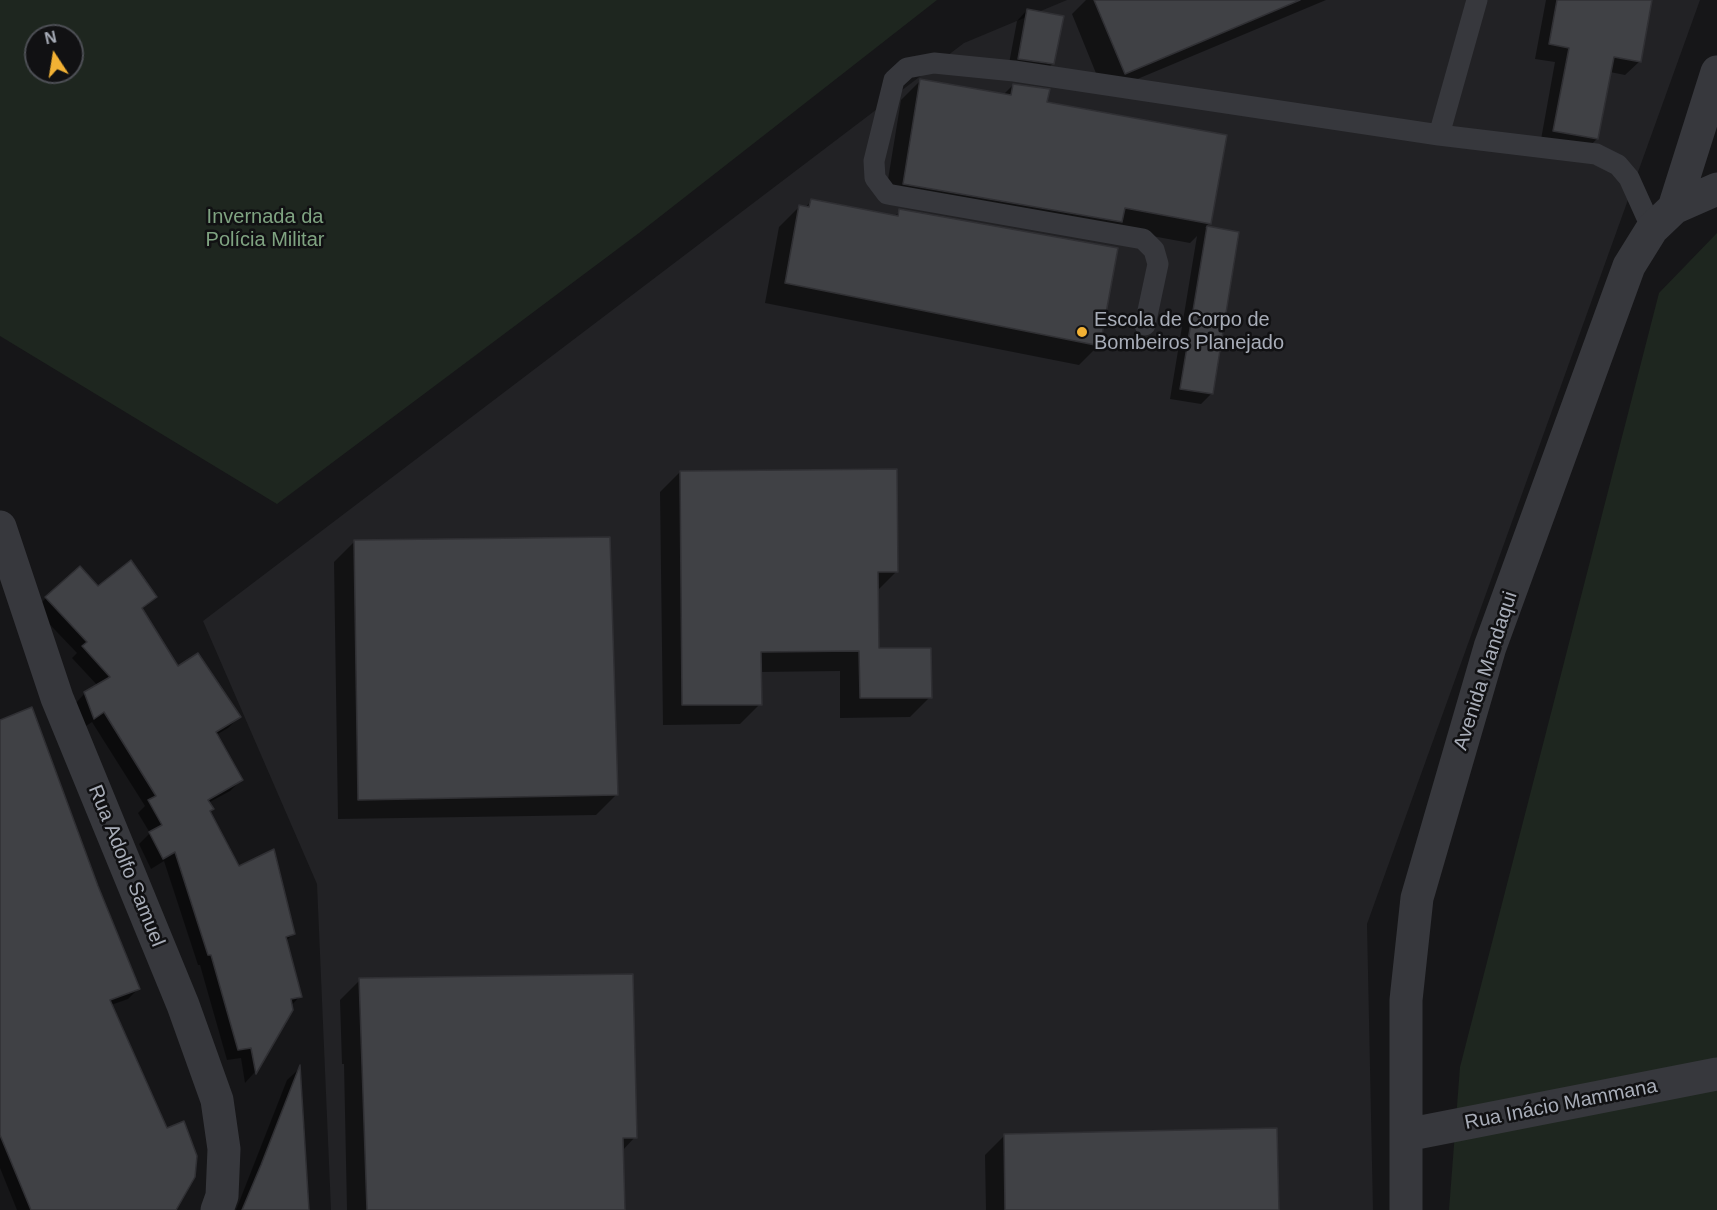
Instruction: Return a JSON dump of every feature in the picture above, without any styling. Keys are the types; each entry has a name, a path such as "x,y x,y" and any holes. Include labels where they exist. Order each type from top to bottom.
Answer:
{"street":[{"name":"Avenida Mandaqui","path":"1406,1210 1406,1000 1418,898 1490,647 1629,266 1663,219 1717,72"},
{"path":"1663,219 1717,189"},
{"name":"Rua Adolfo Samuel","path":"0,527 57,698 183,1005 217,1100 224,1149 222,1196 217,1210"},
{"name":"Rua Inácio Mammana","path":"1406,1135 1717,1074"}],"lane":[{"path":"1439,135 1477,0"},
{"path":"1144,325 1158,264 1154,250 1143,239 887,194 875,178 874,161 894,80 907,68 934,63 1014,71 1439,135 1596,154 1618,165 1663,219"}],"shaded area":[{"name":"Escola de Corpo de Bombeiros Planejado","path":"1067,0 1700,0 1367,924 1373,1210 331,1210 317,884 203,621 964,43"}],"green space":[{"name":"Invernada da Polícia Militar","path":"0,0 937,0 639,233 277,504 0,336"},
{"path":"1717,233 1717,1210 1449,1210 1460,1067 1659,293"}],"building":[{"path":"1094,0 1300,0 1125,74"},
{"path":"1557,0 1652,0 1641,62 1614,57 1598,139 1553,131 1569,48 1549,44"},
{"path":"1027,9 1064,16 1054,64 1018,59"},
{"path":"920,79 1011,95 1013,84 1050,89 1047,102 1227,135 1211,224 1125,208 1122,222 903,184"},
{"path":"811,199 898,216 899,209 1118,248 1100,346 785,283 799,205 809,207"},
{"path":"1207,226 1239,232 1213,394 1180,389"},
{"path":"897,469 898,572 878,572 879,648 931,648 932,698 860,698 859,651 761,652 762,705 682,705 680,471"},
{"path":"610,537 618,795 358,800 354,540"},
{"path":"131,560 157,597 142,608 178,666 198,653 241,717 216,732 243,780 208,800 214,809 210,811 239,866 274,849 295,934 286,937 302,997 291,999 293,1010 256,1074 251,1048 238,1050 211,955 208,955 175,852 163,859 149,832 162,825 148,800 156,796 104,712 94,719 84,692 110,677 82,646 87,642 45,597 80,566 98,586"},
{"path":"32,707 98,886 140,989 110,1000 167,1128 184,1121 197,1156 195,1177 176,1210 31,1210 0,1135 0,720"},
{"path":"633,974 637,1138 623,1138 625,1210 367,1210 359,978"},
{"path":"300,1065 309,1210 242,1210 261,1165"},
{"path":"1277,1128 1279,1210 1005,1210 1004,1134"}],"place":[{"name":"Escola de Corpo de Bombeiros Planejado","path":"1082,332"}]}
